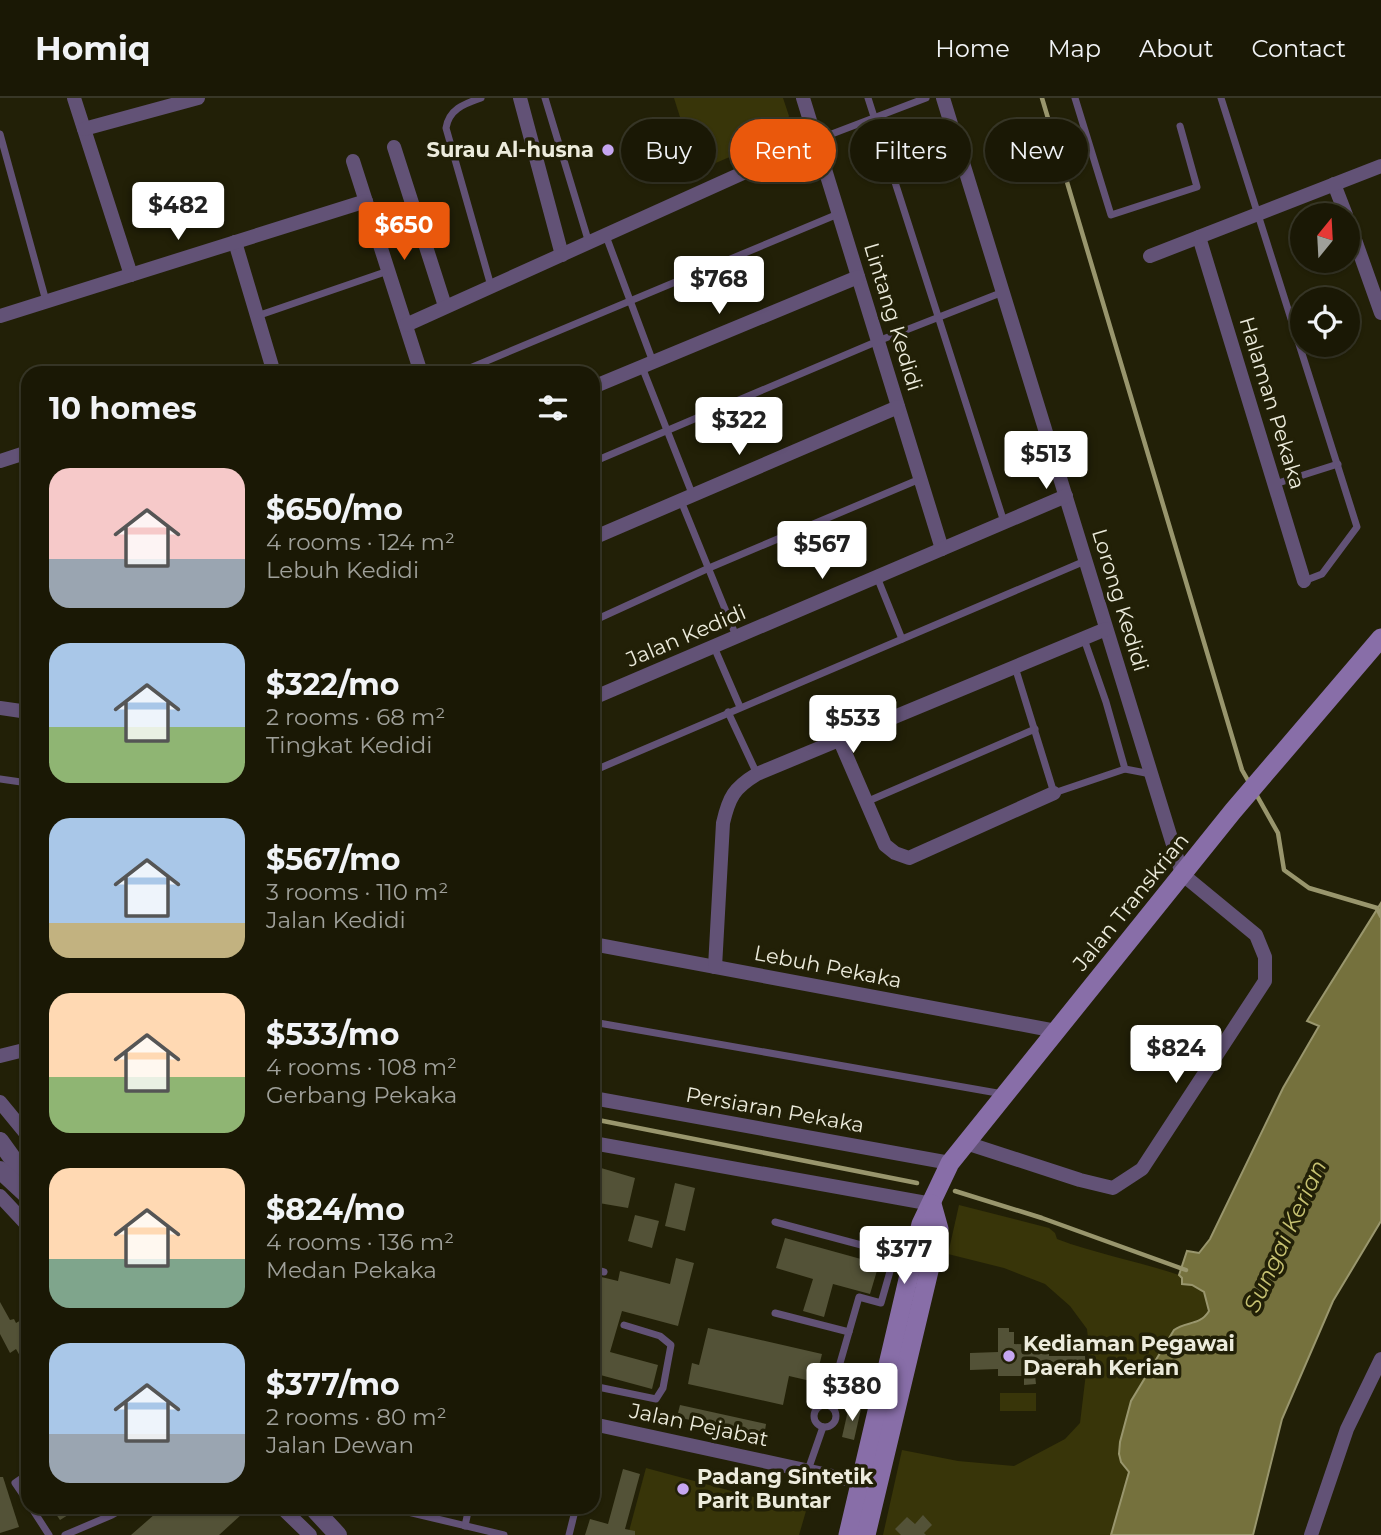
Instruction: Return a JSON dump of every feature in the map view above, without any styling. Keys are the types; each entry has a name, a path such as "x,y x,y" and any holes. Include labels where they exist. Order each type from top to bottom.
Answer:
{"main road":[{"name":"Jalan Transkrian","path":"932,1204 950,1163 1233,811 1381,638"},
{"path":"848,1535 869,1485 939,1228 932,1204"},
{"path":"866,1535 869,1485"}],"street":[{"path":"74,98 131,275"},
{"path":"84,129 198,98"},
{"path":"520,98 562,255"},
{"name":"Lintang Kedidi","path":"803,98 810,119"},
{"name":"Lorong Kedidi","path":"943,98 1182,874"},
{"path":"394,147 445,306"},
{"path":"354,161 419,366"},
{"path":"1150,256 1381,166"},
{"path":"406,326 445,306 730,179"},
{"name":"Lintang Kedidi","path":"829,182 942,549"},
{"path":"1335,184 1342,203"},
{"path":"0,316 366,201"},
{"name":"Halaman Pekaka","path":"1199,237 1304,581"},
{"path":"235,242 272,366"},
{"path":"1360,254 1381,313"},
{"path":"600,384 858,277"},
{"path":"600,535 898,407"},
{"path":"0,461 21,454"},
{"name":"Jalan Kedidi","path":"600,695 1066,496"},
{"path":"715,967 723,823 728,802 740,785 757,774 1106,629"},
{"path":"0,708 21,711"},
{"path":"840,741 885,845 895,853 909,858 1054,793"},
{"path":"966,1143 1080,1181 1113,1188 1142,1169 1265,981 1265,957 1256,935 1182,874"},
{"name":"Lebuh Pekaka","path":"600,945 1056,1031"},
{"path":"0,1056 21,1051"},
{"name":"Persiaran Pekaka","path":"600,1099 950,1163"},
{"path":"0,1102 21,1128"},
{"path":"0,1141 21,1170"},
{"path":"600,1144 932,1204"},
{"path":"0,1170 21,1190"},
{"path":"0,1196 21,1218"},
{"path":"1311,1535 1348,1429 1381,1359"},
{"name":"Jalan Pejabat","path":"600,1429 869,1485"},
{"path":"288,1514 310,1535"},
{"path":"318,1514 338,1535"}],"lane":[{"path":"481,98 453,111 446,128 491,286"},
{"path":"545,98 589,243"},
{"path":"868,98 1004,522"},
{"path":"836,132 926,98"},
{"path":"1075,98 1111,215 1197,187 1180,126"},
{"path":"1222,98 1357,527 1322,574 1304,581"},
{"path":"0,134 46,302"},
{"path":"475,366 839,214"},
{"path":"606,236 630,301 709,568 737,637"},
{"path":"257,316 389,271"},
{"path":"600,459 878,341 1003,292"},
{"path":"1275,484 1338,464"},
{"path":"600,618 709,568 921,478"},
{"path":"600,768 1085,561"},
{"path":"877,577 902,639"},
{"path":"1084,639 1125,769"},
{"path":"714,647 740,707"},
{"path":"1016,667 1054,793 1125,769 1151,774"},
{"path":"728,712 757,774"},
{"path":"866,802 1035,729"},
{"path":"0,779 21,782"},
{"path":"600,1023 1006,1094"},
{"path":"775,1222 895,1254 881,1303 859,1297 828,1405"},
{"path":"600,1271 604,1272"},
{"path":"775,1313 849,1332"},
{"path":"600,1387 656,1399 663,1388 671,1345 660,1336 624,1325"},
{"path":"828,1405 834,1409 836,1418 832,1424 823,1427 816,1423 813,1414 819,1406 828,1405"},
{"path":"808,1471 823,1427"},
{"path":"21,1479 15,1483 21,1492"},
{"path":"35,1514 49,1535"},
{"path":"65,1535 115,1514"},
{"path":"416,1514 504,1535"},
{"path":"465,1526 468,1514"},
{"path":"569,1535 574,1514"}],"shaded area":[{"path":"674,98 783,98 789,116 788,119 730,119 730,157 716,163 716,119 681,119"},
{"path":"959,1205 1049,1228 1057,1239 1179,1275 1182,1284 1192,1285 1204,1292 1209,1311 1201,1319 1174,1330 1120,1442 1121,1462 1129,1471 1111,1535 883,1535 902,1450 958,1461 1014,1466 1065,1439 1080,1423 1089,1348 1087,1329 1070,1306 1045,1284 1004,1268 948,1254"},
{"path":"1000,1393 1036,1393 1036,1411 1000,1411"},
{"name":"Padang Sintetik Parit Buntar","path":"646,1468 806,1511 799,1535 628,1535"}],"water":[{"name":"Sungai Kerian","path":"1381,903 1381,1221 1333,1301 1282,1419 1253,1535 1111,1535 1129,1472 1121,1462 1119,1454 1131,1401 1174,1330 1201,1319 1209,1311 1204,1292 1192,1285 1182,1284 1179,1275 1187,1251 1199,1253 1210,1239 1283,1088 1319,1026 1307,1021"}],"building":[{"path":"601,1168 635,1178 628,1208 600,1203"},
{"path":"675,1183 695,1188 685,1231 665,1226"},
{"path":"635,1215 659,1221 652,1248 628,1241"},
{"path":"785,1238 879,1264 870,1294 833,1284 824,1317 803,1311 813,1279 776,1268"},
{"path":"676,1258 694,1263 678,1326 622,1311 610,1352 658,1365 652,1389 600,1375 600,1277 618,1281 620,1271 670,1284"},
{"path":"0,1302 10,1320 14,1319 16,1323 21,1320 21,1358 16,1349 10,1353 0,1334"},
{"path":"708,1328 822,1354 815,1382 789,1376 783,1405 688,1384 692,1363 699,1365"},
{"name":"Kediaman Pegawai Daerah Kerian","path":"998,1328 1009,1328 1009,1332 1014,1332 1014,1344 1044,1345 1045,1354 1049,1356 1085,1356 1086,1371 1049,1371 1049,1375 1035,1375 1036,1384 1024,1385 1024,1376 998,1376 998,1369 970,1370 970,1353 998,1352"},
{"path":"680,1405 766,1424 764,1437 677,1417"},
{"path":"849,1406 861,1409 854,1440 842,1437"},
{"path":"623,1469 640,1474 625,1529 635,1531 635,1535 585,1535 590,1519 608,1524"},
{"path":"0,1477 3,1477 19,1527 0,1533"},
{"path":"56,1514 70,1514 60,1520"},
{"path":"155,1514 242,1514 219,1535 131,1535"},
{"path":"923,1515 932,1525 924,1533 926,1535 901,1535 895,1529 907,1517 915,1524"}],"waterway":[{"path":"1042,98 1242,770 1250,784"},
{"path":"1256,794 1278,833 1284,870 1309,888 1377,908 1381,916"},
{"path":"600,1120 917,1183"},
{"path":"955,1191 1042,1218 1186,1270"}],"place":[{"name":"Surau Al-husna","path":"608,150"},
{"name":"Kediaman Pegawai Daerah Kerian","path":"1009,1356"},
{"name":"Padang Sintetik Parit Buntar","path":"683,1489"}]}
